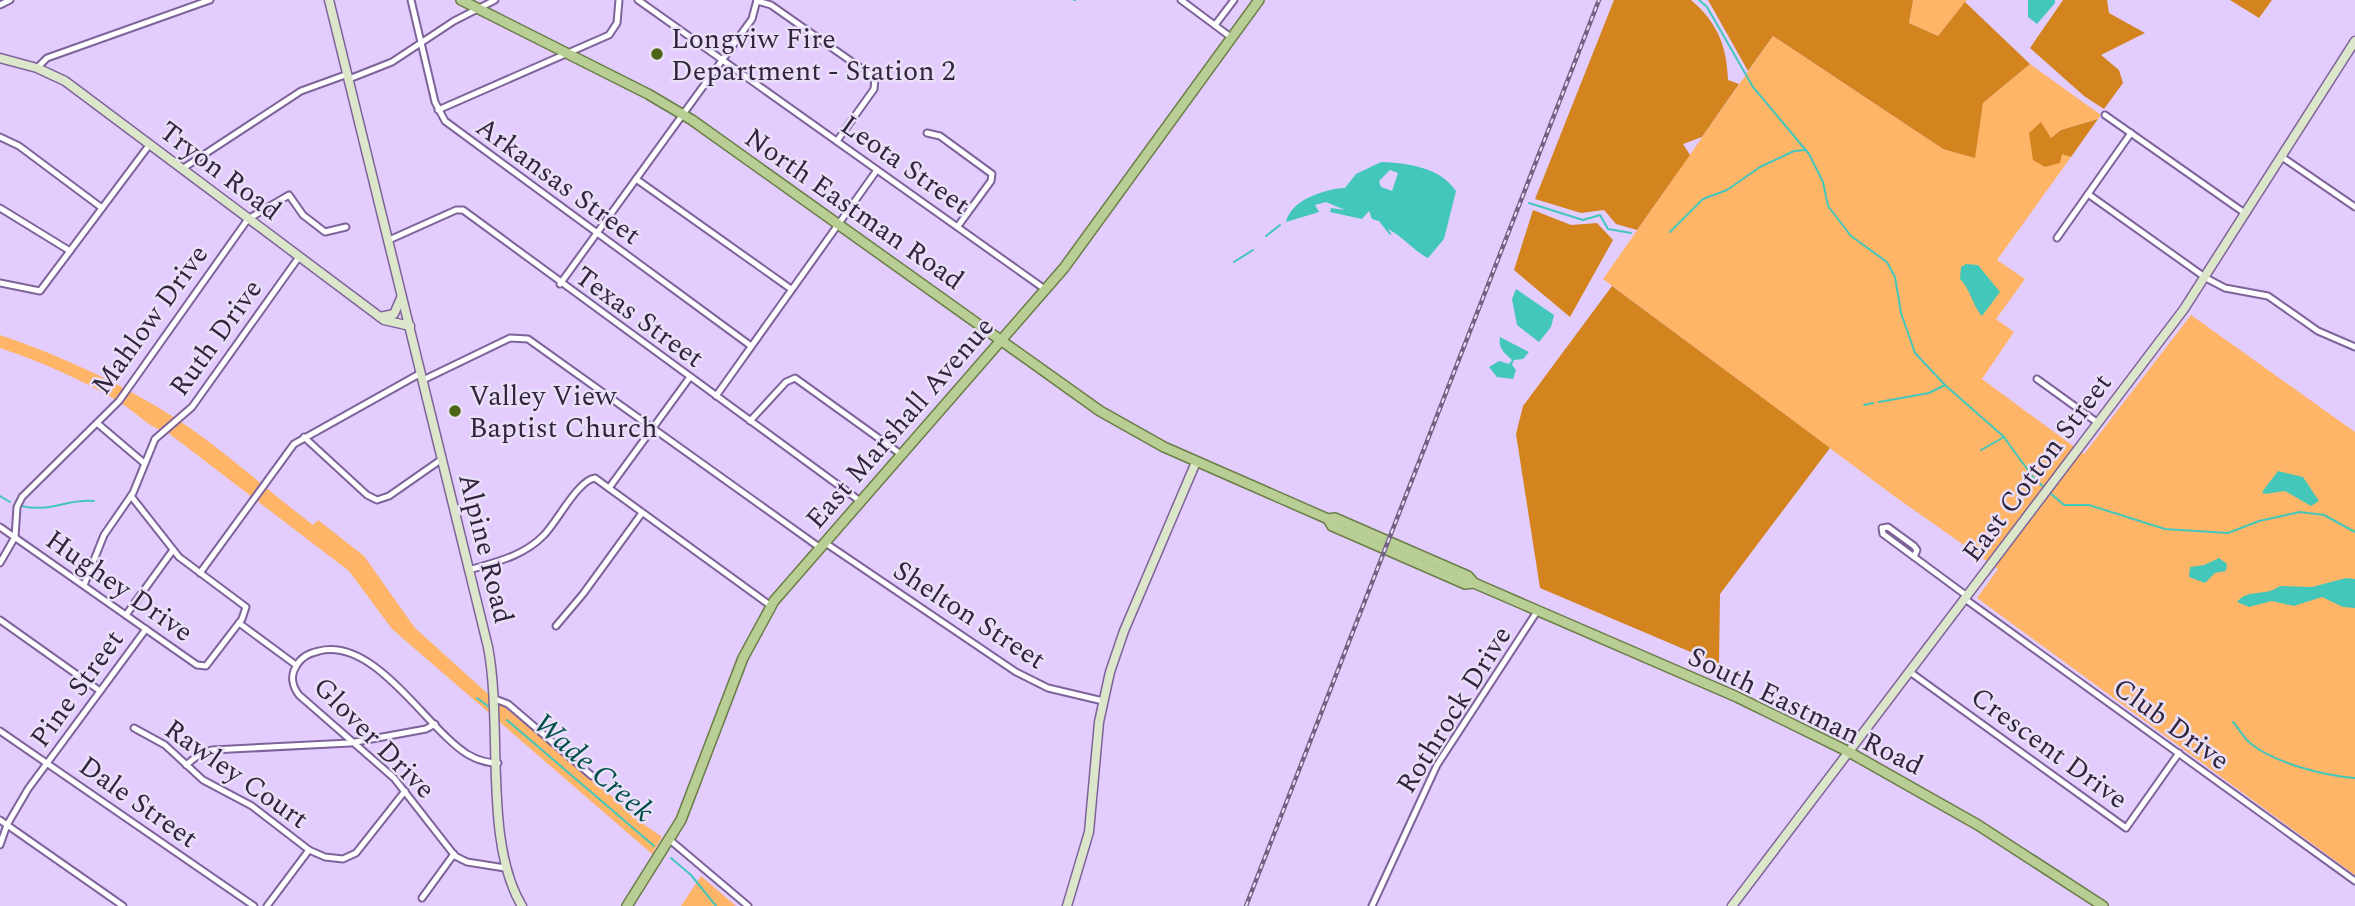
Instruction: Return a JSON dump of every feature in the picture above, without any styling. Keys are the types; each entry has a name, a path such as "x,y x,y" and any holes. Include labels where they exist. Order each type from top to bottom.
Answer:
{"main road":[{"name":"North Eastman Road","path":"461,0 683,115 1100,411 1149,440 1328,519 1332,526 1384,544"},
{"name":"East Marshall Avenue","path":"627,906 670,840 693,792 743,658 771,606 821,545 1046,290 1128,185 1259,0"},
{"name":"South Eastman Road","path":"1384,544 1465,583 1474,583 1737,697 1849,752 1978,825 2103,906"}],"street":[{"path":"0,5 10,0"},
{"path":"37,68 47,58 210,0"},
{"name":"Alpine Road","path":"329,0 488,647 495,699 505,868 522,906"},
{"name":"Arkansas Street","path":"411,0 438,110 453,127 751,346"},
{"path":"438,110 612,33 617,23 619,0"},
{"name":"Leota Street","path":"638,0 1046,290"},
{"path":"1181,0 1232,38"},
{"path":"1191,7 1196,0"},
{"path":"1215,26 1234,0"},
{"path":"182,169 302,91 392,62 490,1"},
{"path":"560,284 723,61 752,19 757,1 771,5 876,80 874,89 837,141"},
{"name":"East Cotton Street","path":"1732,906 2206,278 2355,41"},
{"name":"Tryon Road","path":"0,58 37,68 65,81 379,317 391,324 410,326"},
{"path":"2105,115 2247,215"},
{"path":"927,133 940,136 992,176 958,226"},
{"path":"2057,238 2131,133"},
{"path":"0,137 22,148 102,208"},
{"path":"0,282 40,291 150,144"},
{"path":"2282,157 2355,207"},
{"path":"716,396 877,170"},
{"path":"636,179 790,289"},
{"path":"2088,194 2206,278 2225,288 2268,296 2318,331 2355,347"},
{"name":"Mahlow Drive","path":"15,537 17,507 22,497 122,396 248,219 289,195 303,215 325,232 346,227"},
{"path":"0,208 70,251"},
{"name":"Texas Street","path":"389,240 461,209 860,501"},
{"name":"Ruth Drive","path":"84,585 104,534 131,496 155,439 192,407 299,257"},
{"path":"379,317 394,314 402,295"},
{"name":"Shelton Street","path":"422,377 510,338 523,337 821,545 1026,678 1054,690 1103,701"},
{"path":"200,573 290,448 304,437 422,377"},
{"path":"609,488 690,377"},
{"path":"750,421 791,378 800,380 902,455"},
{"path":"2037,379 2098,423"},
{"path":"97,423 144,463"},
{"path":"304,437 367,495 377,500 389,496 442,458"},
{"path":"1067,906 1089,832 1103,701 1124,631 1196,462"},
{"path":"469,570 517,555 535,544 587,480 595,478 771,606"},
{"path":"131,496 173,550 246,606 239,623 296,665"},
{"path":"556,626 583,594 642,513"},
{"name":"Club Drive","path":"1914,557 1916,548 1884,526 1883,534 1966,597 2355,881"},
{"name":"Hughey Drive","path":"0,527 197,665 204,667 211,662 239,623"},
{"path":"0,563 15,537"},
{"name":"Pine Street","path":"126,615 173,550"},
{"name":"Rothrock Drive","path":"1372,906 1437,765 1538,610"},
{"path":"0,620 100,691"},
{"name":"Pine Street","path":"0,845 7,825 47,762 146,629"},
{"name":"Glover Drive","path":"454,854 405,791 296,691 292,679 296,665 306,656 318,651 335,650 351,654 393,683 467,754 484,762 498,762"},
{"name":"Crescent Drive","path":"1910,672 2126,828 2179,753"},
{"path":"495,699 506,702 592,776"},
{"path":"186,765 201,753 212,750 350,743 426,729 435,724"},
{"name":"Rawley Court","path":"134,728 163,743 208,784 256,808 309,850 333,859 354,854 405,791"},
{"name":"Dale Street","path":"0,731 254,906"},
{"path":"0,820 123,906"},
{"path":"670,840 748,906"},
{"path":"267,906 309,850"},
{"path":"422,898 454,854 467,862 505,868"}],"shaded area":[{"path":"1614,0 1691,0 1708,17 1719,36 1728,80 1739,84 1702,137 1683,144 1690,155 1637,230 1616,224 1604,210 1581,213 1535,199"},
{"path":"1708,0 1913,0 1909,23 1938,36 1965,2 2030,64 1983,103 1975,158 1943,149 1773,36 1748,71"},
{"path":"1913,0 1967,0 1938,36 1909,23"},
{"path":"2028,0 2055,0 2055,3 2037,24 2028,17"},
{"path":"2063,0 2107,0 2109,13 2145,33 2101,55 2119,70 2123,83 2104,109 2084,96 2030,48"},
{"path":"2230,0 2272,0 2259,18"},
{"path":"1773,36 1943,149 1974,157 1983,103 2030,64 2101,115 2098,119 2061,130 2051,138 2029,132 2071,157 1997,260 2025,279 1996,319 2014,332 1982,379 2084,454 2191,315 2355,432 2355,875 1977,598 1998,569 1894,496 1603,279"},
{"path":"2098,119 2071,157 2062,154 2060,163 2045,167 2033,160 2029,133 2041,122 2051,138 2061,130"},
{"path":"1381,162 1412,165 1441,176 1456,191 1444,239 1428,258 1388,229 1392,235 1389,234 1379,221 1372,219 1369,211 1362,219 1330,212 1331,208 1345,210 1326,202 1315,205 1319,212 1286,222 1289,214 1301,202 1318,193 1345,188 1356,174","holes":["1390,170 1398,173 1392,191 1381,187 1379,181"]},
{"path":"1533,210 1571,225 1597,223 1613,240 1570,317 1514,270"},
{"path":"1966,264 1978,265 2000,292 1982,316 1960,279 1961,267"},
{"path":"1612,286 1830,448 1720,594 1719,664 1540,588 1516,434 1523,406"},
{"path":"1516,289 1554,315 1551,327 1539,342 1517,325 1512,299"},
{"path":"0,335 46,352 136,394 213,445 313,525 318,520 364,556 415,628 487,693 598,783 633,817 662,837 652,854 392,629 349,571 167,432 154,427 121,403 77,379 0,348"},
{"path":"1500,337 1529,352 1523,359 1514,360 1512,365 1516,370 1513,379 1497,377 1489,367 1499,361 1509,364 1512,360 1504,353"},
{"path":"2278,471 2303,477 2319,501 2311,506 2285,491 2265,494 2262,492"},
{"path":"2219,558 2227,564 2226,571 2215,573 2205,583 2189,577 2190,567 2204,565"},
{"path":"2346,578 2355,579 2355,608 2343,607 2322,597 2294,606 2272,601 2249,607 2237,602 2246,595 2280,586 2312,587"},
{"path":"701,876 736,906 681,906"}],"waterway":[{"path":"1699,0 1707,7 1753,87 1809,154 1823,182 1828,206 1851,236 1887,262 1895,277 1901,313 1915,353 1945,385 2003,436 2033,477 2045,488"},
{"path":"1670,232 1703,199 1727,190 1760,167 1794,151 1806,150"},
{"path":"1529,203 1583,220 1600,215 1608,229 1631,233"},
{"path":"1266,236 1280,225"},
{"path":"1234,262 1253,250"},
{"path":"1879,402 1929,393 1945,385"},
{"path":"1864,405 1873,403"},
{"path":"1981,450 2004,437"},
{"path":"2049,492 2064,505 2089,505 2165,529 2228,533 2259,521 2300,512 2324,515 2355,532"},
{"path":"0,496 10,502"},
{"path":"21,506 42,508 94,501"},
{"name":"Wade Creek","path":"477,698 489,707"},
{"name":"Wade Creek","path":"507,720 654,846"},
{"path":"2233,722 2250,743 2272,757 2315,771 2355,778"},
{"name":"Wade Creek","path":"671,858 691,875 716,906"}],"railway":[{"path":"1246,906 1599,0"}],"place":[{"name":"Longviw Fire Department - Station 2","path":"657,54"},
{"name":"Valley View Baptist Church","path":"455,411"}]}
